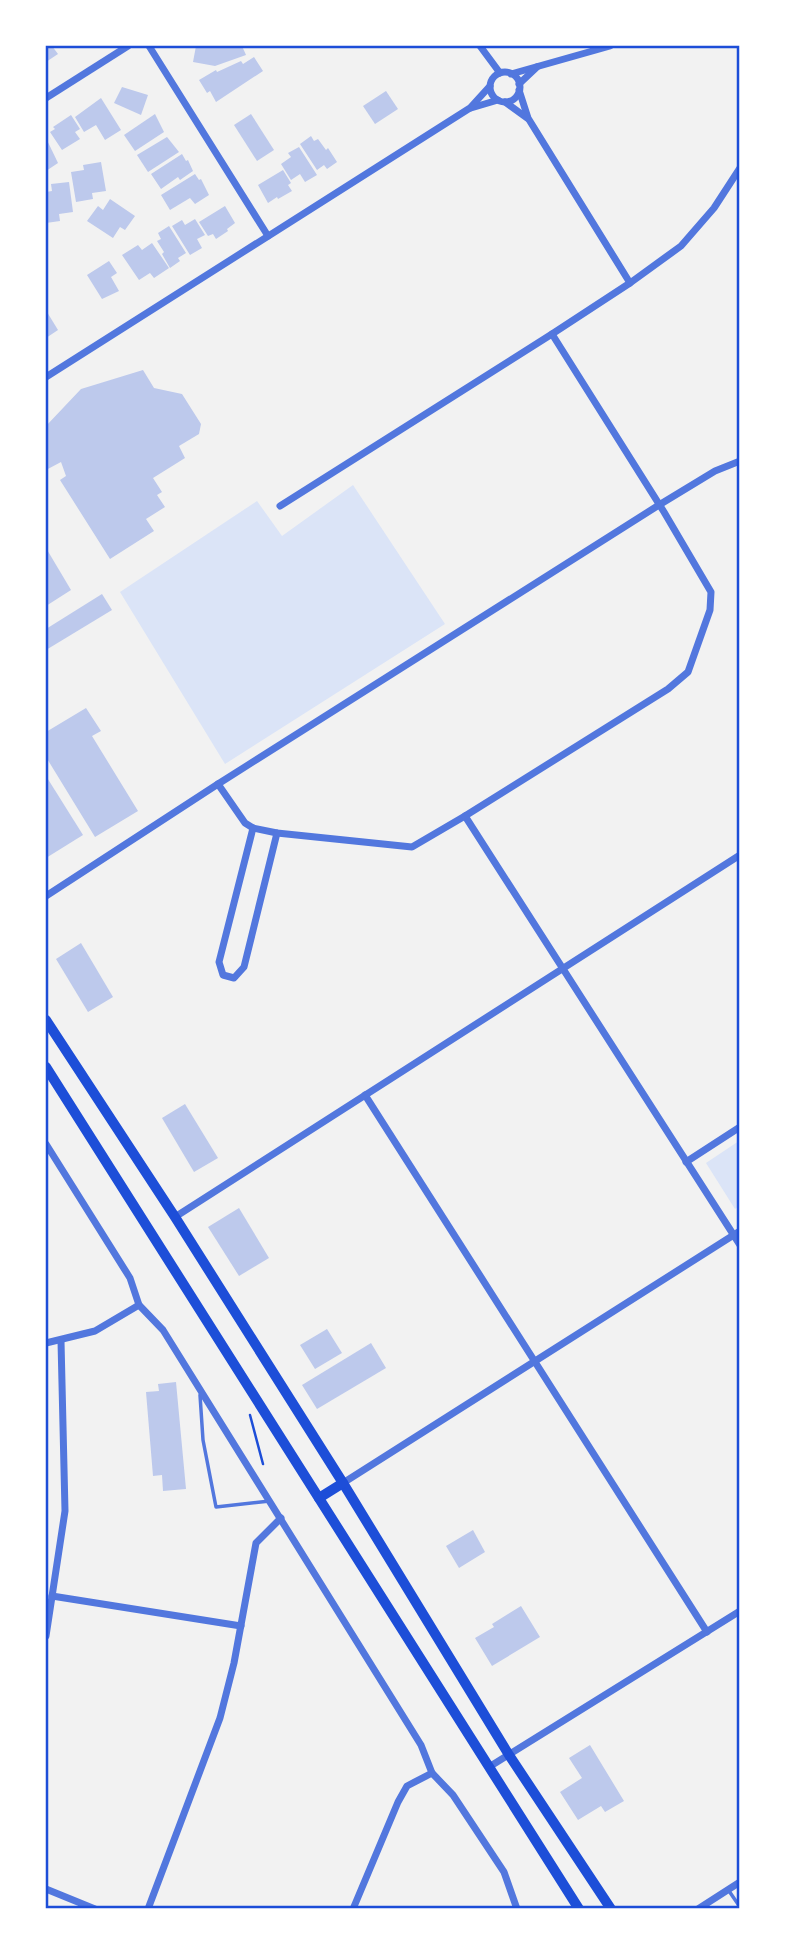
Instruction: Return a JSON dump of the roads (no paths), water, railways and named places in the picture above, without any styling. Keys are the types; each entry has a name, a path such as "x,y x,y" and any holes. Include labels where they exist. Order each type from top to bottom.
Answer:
{"highway":[{"path":"46,1020 175,1217 509,1755 611,1909"},
{"path":"46,1067 579,1909"},
{"path":"319,1498 342,1483"}],"street":[{"path":"46,98 128,46"},
{"path":"149,46 268,236"},
{"path":"46,377 470,108 494,79 610,46"},
{"path":"481,47 494,79 493,96 528,118"},
{"path":"470,108 511,100 540,64"},
{"path":"511,74 516,78 528,118 630,283"},
{"path":"280,506 552,334 681,247 713,208 740,168"},
{"path":"218,784 245,823 253,828 277,833 412,847 668,689 688,672 710,610 711,592 552,334"},
{"path":"46,896 659,505 715,471 740,461"},
{"path":"466,816 686,1162 736,1233 740,1245"},
{"path":"253,828 219,962 223,975 234,978 244,967 277,833"},
{"path":"175,1217 740,855"},
{"path":"365,1095 707,1632"},
{"path":"686,1162 740,1127"},
{"path":"46,1144 130,1278 139,1305 163,1331 421,1745 432,1773 453,1795 504,1872 517,1909"},
{"path":"342,1483 736,1233"},
{"path":"46,1343 95,1331 139,1305"},
{"path":"46,1636 65,1511 61,1341"},
{"path":"148,1909 220,1718 234,1663 256,1543 281,1518"},
{"path":"51,1597 241,1626"},
{"path":"489,1767 740,1611"},
{"path":"353,1909 398,1801 407,1786 432,1773"},
{"path":"698,1909 740,1882"},
{"path":"46,1889 95,1909"}],"lane":[{"path":"200,1390 203,1440 216,1507 270,1501"},
{"path":"729,1889 740,1907"}]}
